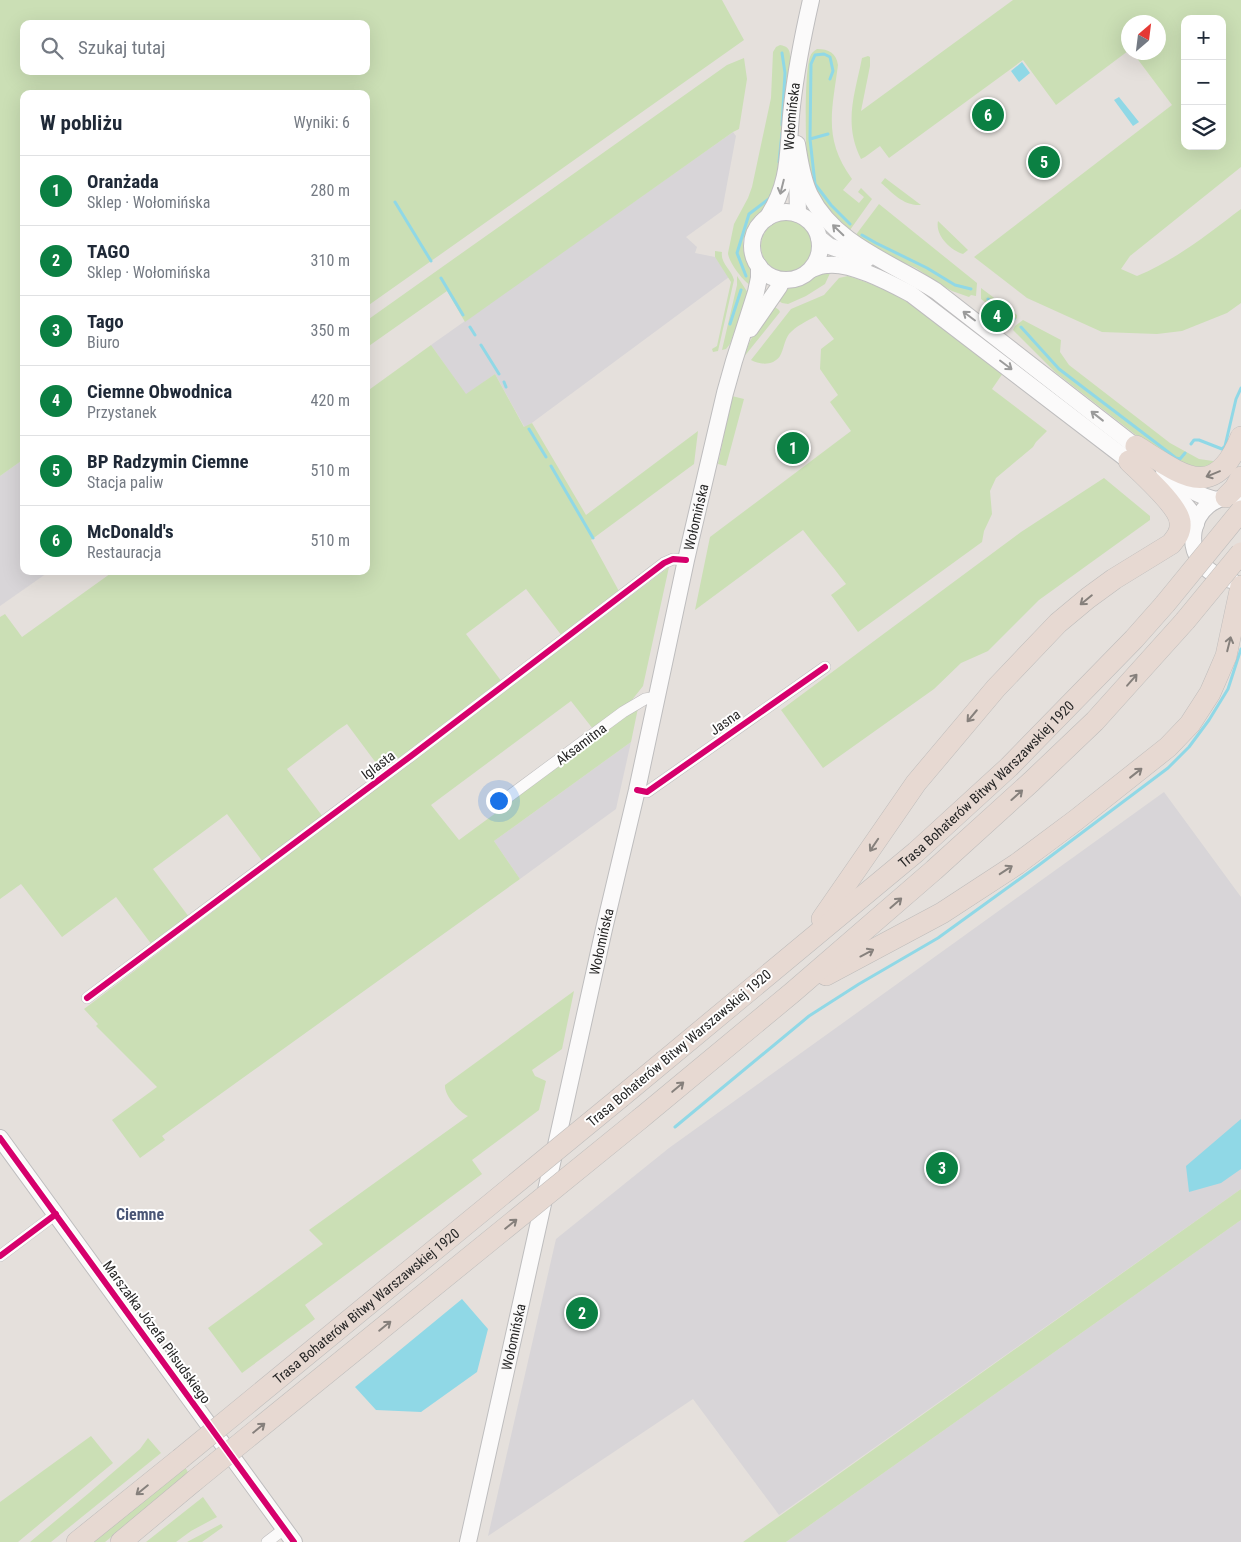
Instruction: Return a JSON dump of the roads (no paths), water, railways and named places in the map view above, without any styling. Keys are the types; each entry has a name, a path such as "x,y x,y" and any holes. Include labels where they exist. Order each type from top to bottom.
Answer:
{"highway":[{"path":"1132,453 1188,476 1207,477 1217,474 1228,463 1235,453 1241,437"},
{"path":"806,942 916,784 996,688 1058,623 1094,593 1171,544 1180,530 1181,521 1132,453"},
{"name":"Trasa Bohaterów Bitwy Warszawskiej 1920","path":"77,1542 180,1460 916,852 1009,767 1134,639 1164,604 1231,501 1241,477"},
{"path":"1126,572 1173,556 1188,544 1194,529"},
{"name":"Trasa Bohaterów Bitwy Warszawskiej 1920","path":"121,1542 641,1118 793,992 934,870 1095,721 1185,620 1241,553"},
{"path":"793,992 942,913 1017,864 1168,747 1190,724 1210,693 1226,656 1241,586"}],"main road":[{"name":"Wołomińska","path":"768,218 779,198 788,162 792,107 811,0"},
{"name":"Wołomińska","path":"798,70 796,188 798,214"},
{"path":"797,144 802,175 815,203 836,228 858,247 936,292 1132,453 1193,514 1194,546 1197,557 1203,566 1221,578 1241,580"},
{"path":"893,267 829,246 819,238 812,224 798,214 788,212 777,213 768,218 755,231 752,249 754,258 765,273 782,280 798,278 812,269 830,264 858,270 894,285 911,294 1132,453 1194,493 1205,498 1231,501"},
{"path":"812,269 819,254 819,238"},
{"name":"Wołomińska","path":"468,1542 600,947 637,790 686,560 725,393 756,292 759,266"},
{"name":"Wołomińska","path":"740,343 782,280"},
{"path":"1194,529 1201,514 1208,506 1231,501"},
{"name":"Marszałka Józefa Piłsudskiego","path":"0,1138 289,1536"}],"street":[{"name":"Iglasta","path":"87,998 411,756 664,563 673,559 686,560"},
{"name":"Jasna","path":"637,790 648,792 825,667"},
{"name":"Aksamitna","path":"508,797 623,712 645,699 657,697"},
{"path":"0,1256 56,1214"},
{"path":"267,1542 289,1536"}],"water":[{"path":"1022,62 1030,73 1019,82 1011,71"},
{"path":"1119,97 1139,122 1133,126 1114,100"},
{"path":"1241,1119 1241,1169 1221,1183 1189,1192 1186,1166"},
{"path":"462,1299 488,1329 477,1372 421,1412 376,1410 355,1387"}],"waterway":[{"path":"782,53 785,73 782,125"},
{"path":"830,79 833,71 830,57 824,54 815,55 811,64 810,139 815,184 831,205 850,224"},
{"path":"779,162 782,133"},
{"path":"810,139 828,134"},
{"path":"746,276 737,253 749,214 770,198 771,195"},
{"path":"395,202 431,261"},
{"path":"862,235 927,268 955,285 971,289"},
{"path":"441,278 463,315"},
{"path":"730,324 741,290"},
{"path":"988,299 1014,319"},
{"path":"470,327 475,335"},
{"path":"1021,327 1059,369 1176,458 1180,459 1185,453"},
{"path":"481,345 499,374"},
{"path":"504,382 506,387"},
{"path":"1191,444 1194,440 1199,440 1222,449 1225,446 1236,399 1241,388"},
{"path":"529,429 546,457"},
{"path":"551,466 593,538"},
{"path":"675,1127 809,1016 859,984 938,938 1168,768 1189,747 1209,720 1228,689 1241,649"}],"place":[{"name":"McDonald's","path":"988,115"},
{"name":"BP Radzymin Ciemne","path":"1044,162"},
{"name":"Ciemne Obwodnica","path":"997,316"},
{"name":"Oranżada","path":"793,448"},
{"name":"Tago","path":"942,1168"},
{"name":"TAGO","path":"582,1313"}],"district":[{"name":"Ciemne","path":"140,1214"}]}
